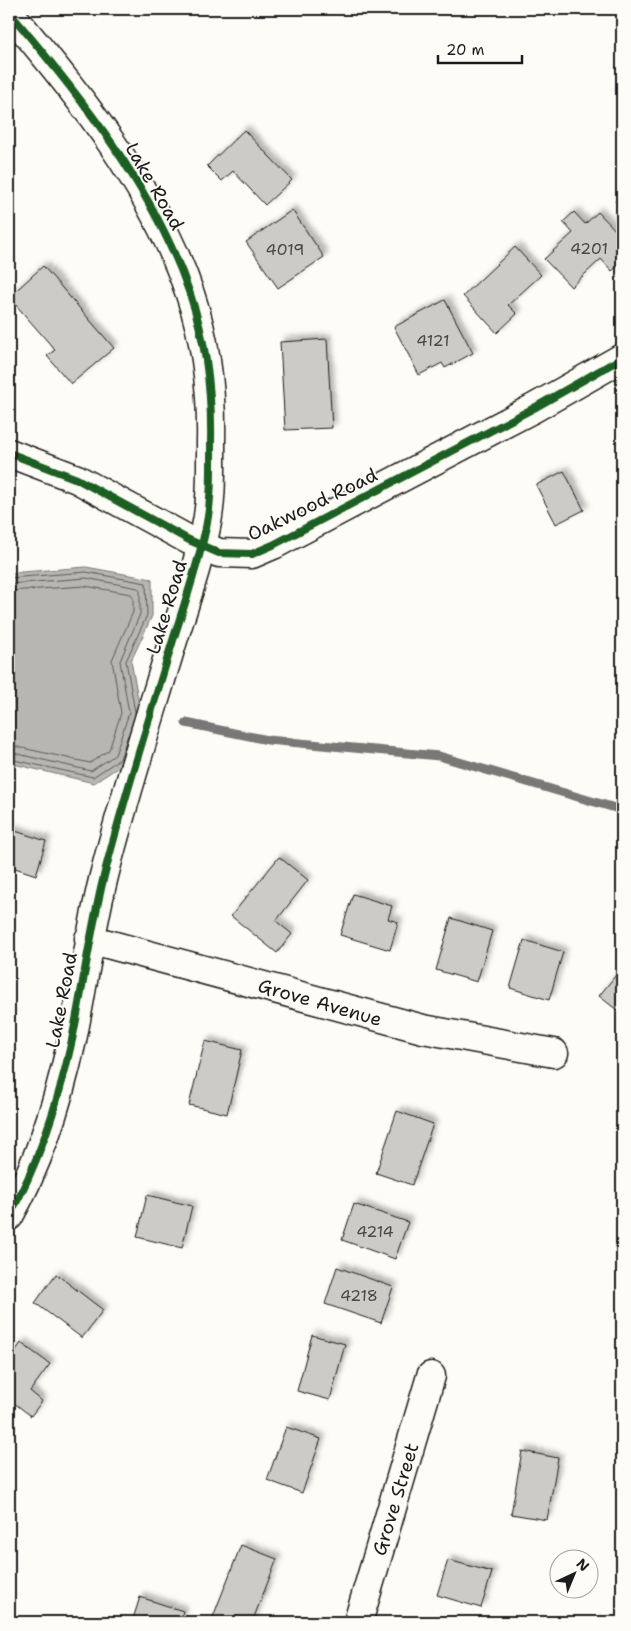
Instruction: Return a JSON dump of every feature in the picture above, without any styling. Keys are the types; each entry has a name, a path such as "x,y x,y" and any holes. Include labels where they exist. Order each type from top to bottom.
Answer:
{"street":[{"name":"Lake Road","path":"9,12 51,62 107,136 139,186 170,244 190,295 204,348 212,429 211,482 202,546 122,805 89,938 72,1040 53,1110 38,1152 9,1216"},
{"name":"Oakwood Road","path":"9,453 77,479 202,546 219,553 234,555 252,554 273,545 534,408 622,358"},
{"name":"Grove Avenue","path":"89,938 423,1029 554,1052"},
{"name":"Grove Street","path":"358,1622 431,1376"}],"water":[{"path":"86,567 152,579 152,616 131,661 141,714 125,763 94,783 9,763 9,573"}],"building":[{"path":"244,130 292,180 265,205 233,171 222,181 207,166"},
{"path":"622,195 622,209 615,201"},
{"path":"292,210 324,257 278,288 246,242"},
{"path":"574,212 585,224 598,212 622,237 622,262 612,271 601,259 571,287 544,259 573,233 563,222"},
{"path":"515,247 541,275 508,305 517,314 497,333 463,296"},
{"path":"43,266 114,348 71,384 47,356 55,350 9,297"},
{"path":"445,300 473,353 445,368 442,363 419,375 394,327"},
{"path":"327,339 332,428 285,430 280,342"},
{"path":"564,471 584,510 556,524 536,485"},
{"path":"9,829 46,841 36,875 9,866"},
{"path":"279,857 308,880 276,921 292,934 277,953 231,916"},
{"path":"353,894 392,906 388,919 398,922 390,950 340,935"},
{"path":"451,918 492,931 477,982 436,970"},
{"path":"524,940 563,952 549,1000 510,988"},
{"path":"616,975 622,980 622,1014 599,996"},
{"path":"205,1041 242,1050 227,1114 189,1105"},
{"path":"397,1111 433,1124 412,1185 376,1173"},
{"path":"147,1195 192,1206 182,1248 137,1237"},
{"path":"354,1204 408,1222 395,1259 342,1240"},
{"path":"337,1267 393,1287 381,1323 325,1304"},
{"path":"56,1274 103,1310 82,1338 35,1303"},
{"path":"312,1335 345,1344 330,1400 297,1391"},
{"path":"21,1343 50,1364 30,1391 42,1401 31,1416 9,1399 9,1360"},
{"path":"286,1427 321,1439 302,1493 267,1480"},
{"path":"522,1451 558,1458 547,1520 511,1514"},
{"path":"241,1545 277,1559 252,1622 211,1622"},
{"path":"448,1560 492,1572 481,1608 437,1595"},
{"path":"140,1597 183,1611 180,1622 132,1622"}],"waterway":[{"path":"186,723 268,740 439,756 622,810"}],"cycle path":[{"path":"9,12 63,77 113,145 157,217 175,255 196,312 207,367 211,423 211,487 209,510 201,547 106,868 72,1040 61,1085 39,1153 9,1216"},
{"path":"9,453 77,479 189,540 219,553 252,554 273,545 534,408 622,358"}]}
